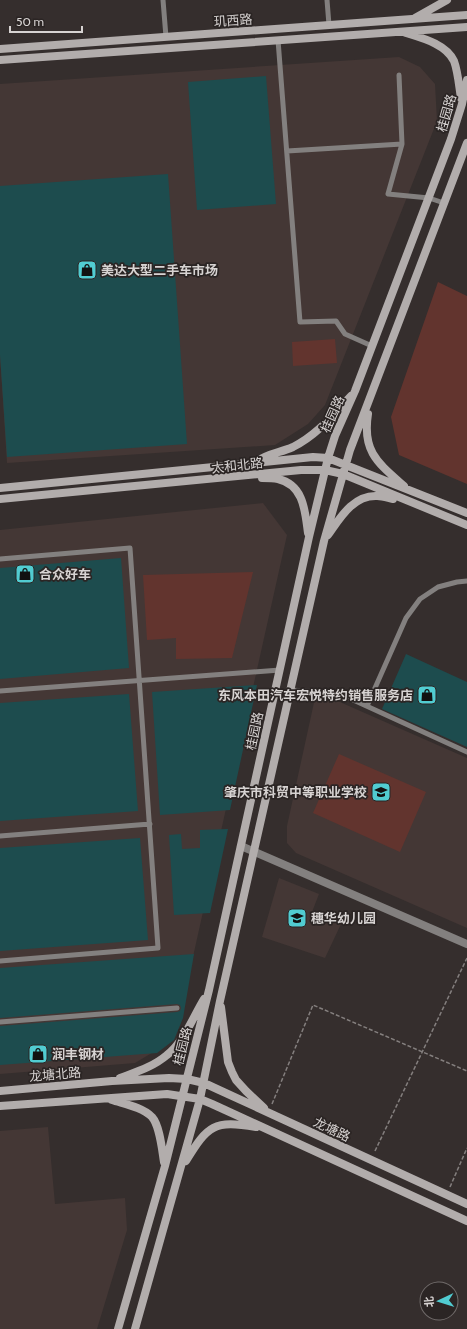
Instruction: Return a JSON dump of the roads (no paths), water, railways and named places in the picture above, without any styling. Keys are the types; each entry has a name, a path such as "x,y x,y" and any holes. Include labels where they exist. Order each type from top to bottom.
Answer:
{"main road":[{"path":"412,19 447,0"},
{"name":"玑西路","path":"0,49 467,16"},
{"path":"0,60 467,27"},
{"path":"402,31 431,41 448,52 457,70 462,104"},
{"name":"桂园路","path":"118,1329 165,1166 209,990 309,537 328,458 335,436 355,391 451,139 462,104 467,80"},
{"path":"135,1329 204,1083 220,1001 324,541 346,465 467,143"},
{"path":"254,463 264,456 292,448 315,433 355,391"},
{"path":"371,398 366,425 370,451 381,466 410,490"},
{"name":"太和北路","path":"0,488 313,457 328,458 467,513"},
{"name":"太和北路","path":"0,499 308,470 325,470 343,474 467,525"},
{"path":"243,476 279,480 290,484 297,490 303,500 309,537"},
{"path":"324,541 346,511 360,500 368,496 378,496 412,502"},
{"path":"112,1081 141,1070 168,1055 179,1042 209,990"},
{"path":"220,1001 228,1062 232,1072 246,1091 268,1113"},
{"name":"龙塘路","path":"112,1081 187,1079 204,1083 467,1204"},
{"name":"龙塘北路","path":"0,1090 112,1081"},
{"path":"0,1106 167,1094 200,1099 467,1221"},
{"path":"107,1098 144,1111 152,1117 156,1125 165,1166"},
{"path":"180,1170 198,1141 206,1132 215,1127 224,1124 235,1124 266,1128"}],"street":[{"path":"240,846 467,944"}],"lane":[{"path":"163,0 166,37"},
{"path":"327,0 329,25"},
{"path":"278,40 300,322 336,321 346,334 372,346"},
{"path":"399,74 402,144 388,194 429,198 444,203"},
{"path":"287,151 402,144"},
{"path":"0,559 130,548 158,948 0,960"},
{"path":"367,706 406,618 420,599 438,587 467,581"},
{"path":"0,691 280,670"},
{"path":"290,690 338,693 467,752"},
{"path":"0,836 150,824"},
{"path":"0,1022 177,1008"}],"place":[{"name":"美达大型二手车市场","path":"87,270"},
{"name":"合众好车","path":"25,574"},
{"name":"东风本田汽车宏悦特约销售服务店","path":"427,695"},
{"name":"肇庆市科贸中等职业学校","path":"381,792"},
{"name":"穗华幼儿园","path":"297,918"},
{"name":"润丰钢材","path":"38,1054"}]}
